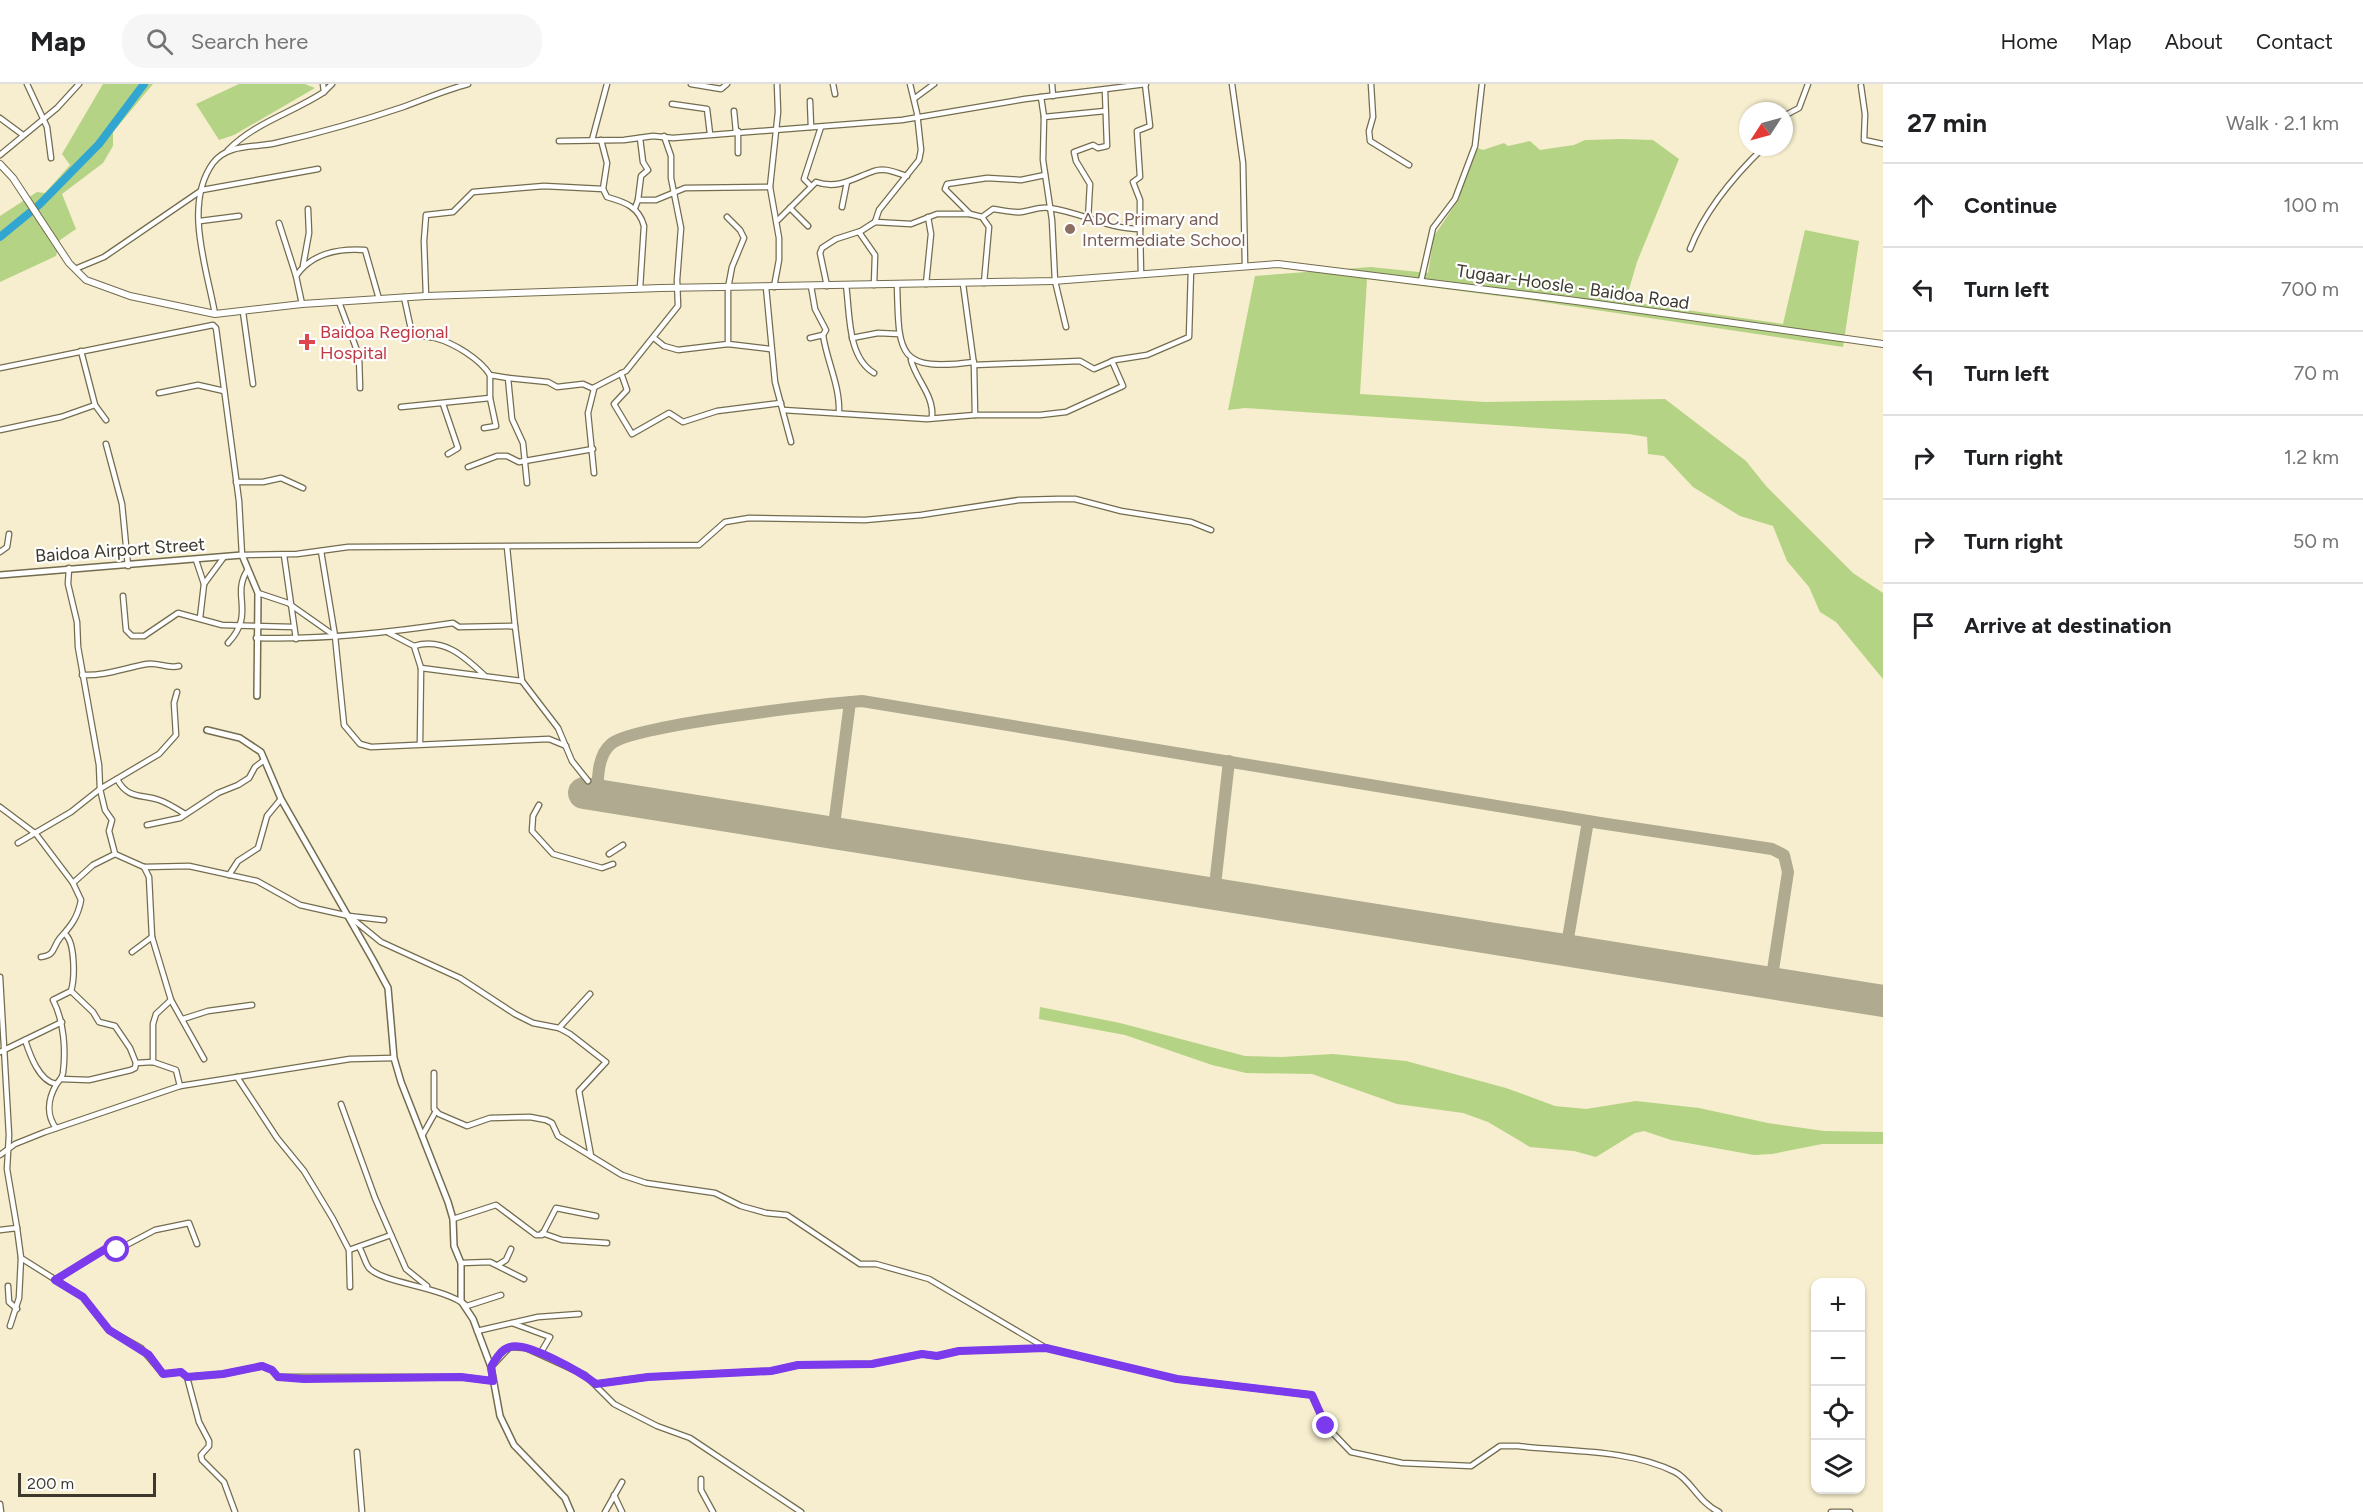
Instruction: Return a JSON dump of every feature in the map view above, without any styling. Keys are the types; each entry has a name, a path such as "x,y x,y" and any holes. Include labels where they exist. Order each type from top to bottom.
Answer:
{"main road":[{"path":"0,164 13,178 40,221 75,269 86,280 112,291 215,314 302,304"},
{"name":"Tugaar-Hoosle - Baidoa Road","path":"302,304 404,297 640,288 1055,281 1259,264 1296,265 1421,281 1883,344"}],"street":[{"path":"27,84 44,118 51,158"},
{"path":"0,155 44,118 79,84"},
{"path":"323,84 324,92"},
{"path":"215,314 200,221 202,190 214,162 240,138 262,123 324,92 332,84"},
{"path":"227,152 242,146 274,143 325,130 468,84"},
{"path":"592,140 607,84"},
{"path":"692,84 721,89 727,84"},
{"path":"774,287 779,260 778,220 770,187 777,112 777,84"},
{"path":"833,84 835,94"},
{"path":"875,222 879,210 919,160 921,150 915,98 910,84"},
{"path":"915,98 934,84"},
{"path":"1052,84 1053,96"},
{"path":"559,141 664,136 673,138 737,131 820,127 917,117 1041,97 1105,91 1146,84 1150,126 1137,131 1140,177 1133,182 1140,200 1141,274"},
{"path":"1232,84 1243,163 1245,265"},
{"path":"1371,84 1373,117 1369,131 1370,141 1409,165"},
{"path":"1421,281 1433,228 1455,199 1475,146 1482,84"},
{"path":"1793,111 1799,108 1808,84"},
{"path":"1861,86 1865,114 1864,140 1883,144"},
{"path":"1088,219 1090,184 1076,161 1074,152 1093,145 1098,148 1107,146 1105,91"},
{"path":"1041,97 1044,117 1045,175 1050,208 1055,281 1066,327"},
{"path":"810,101 811,127"},
{"path":"672,104 706,109 710,134"},
{"path":"734,111 738,153"},
{"path":"1044,117 1105,111"},
{"path":"0,118 23,135"},
{"path":"810,185 804,179 820,127"},
{"path":"404,297 412,334 437,338 461,348 490,375 548,382 557,387 583,384 593,388 621,373 676,311 679,297 681,228 671,178 671,156 664,136"},
{"path":"635,208 641,176 648,170 643,162 640,138"},
{"path":"601,140 606,163 603,189 607,197 635,208 642,217 644,226 640,288"},
{"path":"1690,249 1704,219 1737,175 1755,156"},
{"path":"75,269 104,257 141,230 188,202 202,190 318,169"},
{"path":"778,220 810,185 816,182 828,187 874,171 888,170 907,176"},
{"path":"970,214 945,189 947,184 987,178 1021,180 1045,175"},
{"path":"842,207 847,182"},
{"path":"426,296 424,241 426,215 453,212 473,192 544,186 603,189"},
{"path":"638,200 656,200 685,189 770,187"},
{"path":"790,208 808,226"},
{"path":"982,217 993,209 1020,212 1050,208 1083,214 1088,219 1128,229 1140,229"},
{"path":"296,276 303,266 309,233 308,209"},
{"path":"827,286 820,253 822,248 843,236 859,231 875,222 911,224 928,217 970,214 982,217 989,226 984,283"},
{"path":"200,221 239,216"},
{"path":"926,284 931,234 928,217"},
{"path":"727,218 740,230 744,238 732,267 728,288 728,344"},
{"path":"279,223 296,276 302,304"},
{"path":"859,231 875,255 874,285"},
{"path":"303,266 331,251 364,250 379,299"},
{"path":"911,360 933,366 1080,361 1094,369 1112,362 1147,355 1190,336 1188,319 1191,270"},
{"path":"897,284 900,345 911,360 914,372 928,395 932,417"},
{"path":"963,284 974,364 975,415"},
{"path":"846,285 852,338 858,355 874,373"},
{"path":"811,286 815,309 826,330 823,335 827,358 836,382 839,412"},
{"path":"766,287 772,337 770,349 791,442"},
{"path":"339,302 359,356 360,388"},
{"path":"243,312 253,384"},
{"path":"0,368 213,325 216,328 236,482 242,555 258,593 256,627 258,696"},
{"path":"852,338 878,333 899,334"},
{"path":"810,338 823,335"},
{"path":"654,338 664,346 678,350 728,344 770,349"},
{"path":"81,351 95,405 106,420"},
{"path":"783,410 906,418 1040,415 1073,409 1088,400 1123,386 1112,362"},
{"path":"621,373 627,390 615,400 614,404 632,434 669,413 683,422 717,411 781,403"},
{"path":"484,428 496,426 490,398 490,375"},
{"path":"508,378 512,419 523,443 527,483"},
{"path":"159,393 198,385 224,391"},
{"path":"593,388 594,396 588,414 594,473"},
{"path":"401,407 443,405 490,398"},
{"path":"0,430 61,417 95,405"},
{"path":"443,405 458,448 448,454"},
{"path":"106,444 122,504 128,566"},
{"path":"468,467 497,456 525,461 529,458 593,449"},
{"path":"236,482 263,482 281,478 303,488"},
{"path":"242,555 284,555 348,547 699,545 725,522 749,518 865,520 921,515 1019,500 1076,499 1121,511 1191,522 1211,530"},
{"path":"0,552 7,548 9,534"},
{"path":"507,547 522,681 554,721 572,760 588,781"},
{"path":"321,551 335,636 344,725 360,744 371,747 549,739 567,746"},
{"name":"Baidoa Airport Street","path":"0,575 242,555"},
{"path":"284,555 296,639"},
{"path":"200,618 204,584 208,575 224,557"},
{"path":"196,560 204,584"},
{"path":"69,568 68,578 77,622 82,675 99,765 100,789 105,810 112,820 109,836 115,854 144,867 189,866 256,881 300,904 349,916 384,920"},
{"path":"51,569 62,571 68,578"},
{"path":"228,643 240,630 244,613 241,580 247,571"},
{"path":"258,593 291,606 335,636"},
{"path":"123,596 126,630 132,636 144,636 178,613 222,625 294,627"},
{"path":"256,638 296,639 389,633 453,623 459,627 515,626"},
{"path":"389,633 414,646 428,642 447,648 464,656 484,675"},
{"path":"414,646 421,668 420,743"},
{"path":"82,675 111,674 149,663 169,669 179,666"},
{"path":"421,668 522,681"},
{"path":"18,843 71,812 100,789 159,754 176,735 174,703 177,692"},
{"path":"207,730 240,738 261,752 281,799 388,988 394,1058 453,1219 454,1246 461,1263 461,1301 477,1331 491,1367 500,1416 514,1445 565,1498 571,1512"},
{"path":"147,825 173,820 245,781 255,767 263,761"},
{"path":"117,779 123,788 138,797 161,800 185,814"},
{"path":"229,875 238,861 258,848 267,816 281,799"},
{"path":"539,805 532,816 532,831 553,854 602,868 613,864"},
{"path":"0,807 36,834 73,883 81,900 76,919 66,935 60,938 50,956 41,957"},
{"path":"609,854 623,845"},
{"path":"73,883 93,865 115,854"},
{"path":"144,867 149,877 152,937 171,1000 204,1059"},
{"path":"349,916 381,942 460,978 533,1023 559,1028 606,1062 579,1091 591,1156"},
{"path":"66,935 72,947 74,970 71,991"},
{"path":"132,952 152,937"},
{"path":"0,977 2,1051 9,1136 6,1152 7,1169 21,1258 17,1309 10,1326"},
{"path":"62,1079 64,1054 62,1022 53,1000 71,991"},
{"path":"56,1128 51,1121 48,1109 56,1084 62,1079 89,1080 130,1070 135,1068 136,1063 130,1048 115,1026 99,1022 93,1012 71,991"},
{"path":"558,1029 590,994"},
{"path":"153,1062 153,1024 156,1014 171,1000"},
{"path":"183,1019 208,1011 252,1005"},
{"path":"2,1051 62,1022"},
{"path":"558,1029 570,1034"},
{"path":"558,1029 587,1044 604,1059"},
{"path":"25,1040 32,1059 44,1076 51,1083 56,1084"},
{"path":"0,1155 15,1144 56,1128 180,1086 350,1059 394,1058"},
{"path":"136,1063 153,1062 176,1070 180,1086"},
{"path":"422,1136 436,1111 434,1073"},
{"path":"237,1077 277,1138 304,1171 349,1250 350,1287"},
{"path":"0,1105 7,1100"},
{"path":"341,1104 406,1269 427,1286"},
{"path":"436,1111 467,1126 490,1118 546,1119 552,1123 558,1136 622,1175 646,1183 715,1193 749,1208 787,1215 860,1264 876,1264 929,1279 1046,1348"},
{"path":"453,1219 496,1205 536,1235 542,1233 562,1240 607,1243"},
{"path":"542,1233 556,1208 596,1216"},
{"path":"55,1280 107,1248 117,1250 165,1227 189,1223 197,1244"},
{"path":"0,1230 17,1228"},
{"path":"349,1250 391,1235"},
{"path":"358,1247 370,1269 394,1280 427,1286 467,1306 501,1295"},
{"path":"498,1265 506,1260 512,1250"},
{"path":"21,1258 83,1297 109,1330 149,1355 159,1372 163,1374 181,1372 187,1377 200,1422 209,1441 209,1446 201,1455 202,1460 224,1482 235,1512"},
{"path":"461,1263 478,1261 498,1265 525,1279"},
{"path":"8,1286 9,1302 17,1309"},
{"path":"477,1331 511,1322 579,1314"},
{"path":"511,1322 550,1337 540,1354"},
{"path":"491,1367 510,1347 526,1348 585,1375 614,1404 690,1438 801,1512"},
{"path":"596,1384 648,1377 771,1371 798,1365 872,1364 922,1354 937,1356 959,1351 1046,1348 1177,1379 1312,1395 1326,1426 1341,1444 1351,1452 1385,1460 1471,1466 1500,1446 1639,1458 1677,1473 1686,1480 1699,1498 1719,1512"},
{"path":"187,1377 223,1374 262,1366 272,1370 278,1377 304,1379 461,1377 493,1381"},
{"path":"357,1452 362,1512"},
{"path":"701,1479 701,1490 713,1512"},
{"path":"605,1512 622,1482"},
{"path":"614,1495 622,1512"},
{"path":"0,1504 1,1512"},
{"path":"1831,1512 1850,1512"}],"green space":[{"path":"103,84 153,84 113,132 113,146 103,163 62,194 76,229 60,240 56,256 0,282 0,216 37,192 45,193 70,165 62,154"},
{"path":"239,84 305,84 315,88 234,135 219,140 196,104"},
{"path":"1585,140 1653,140 1679,159 1637,262 1627,296 1631,302 1783,324 1805,230 1859,241 1843,347 1529,300 1367,279 1360,394 1485,402 1665,399 1746,461 1766,486 1853,573 1883,593 1883,679 1836,622 1820,612 1809,587 1787,561 1773,526 1740,516 1693,487 1664,456 1648,454 1647,437 1245,408 1228,410 1255,276 1371,267 1428,273 1434,236 1459,199 1466,167 1475,147 1483,150 1504,143 1508,146 1530,141 1540,150 1574,145"},
{"path":"1040,1007 1120,1023 1245,1056 1282,1057 1333,1054 1406,1061 1506,1088 1555,1106 1586,1109 1636,1101 1699,1108 1768,1123 1824,1131 1883,1132 1883,1144 1822,1144 1772,1154 1754,1155 1671,1140 1644,1131 1635,1133 1596,1157 1574,1151 1530,1147 1488,1122 1463,1113 1397,1104 1312,1074 1246,1073 1212,1065 1125,1035 1039,1019"}],"waterway":[{"path":"0,237 39,205 99,144 144,84"}],"taxiway":[{"path":"597,796 599,768 606,749 611,744 627,737 730,716 862,701 1600,823 1772,849 1784,855 1788,872 1771,983"},
{"path":"833,833 850,702"},
{"path":"1214,894 1229,761"},
{"path":"1566,950 1588,821"}],"runway":[{"path":"584,793 1883,1001"}],"place":[{"name":"ADC Primary and Intermediate School","path":"1070,229"},
{"name":"Baidoa Regional Hospital","path":"307,342"}],"route":[{"path":"117,1250 107,1248 55,1280 83,1297 109,1330 141,1348 153,1359 159,1372 163,1374 181,1372 187,1377 223,1374 262,1366 272,1370 278,1377 304,1379 461,1377 493,1381 491,1367 499,1355 510,1347 518,1347 526,1348 585,1375 596,1384 648,1377 771,1371 798,1365 872,1364 922,1354 937,1356 959,1351 1046,1348 1177,1379 1297,1391 1312,1395 1326,1426"}]}
